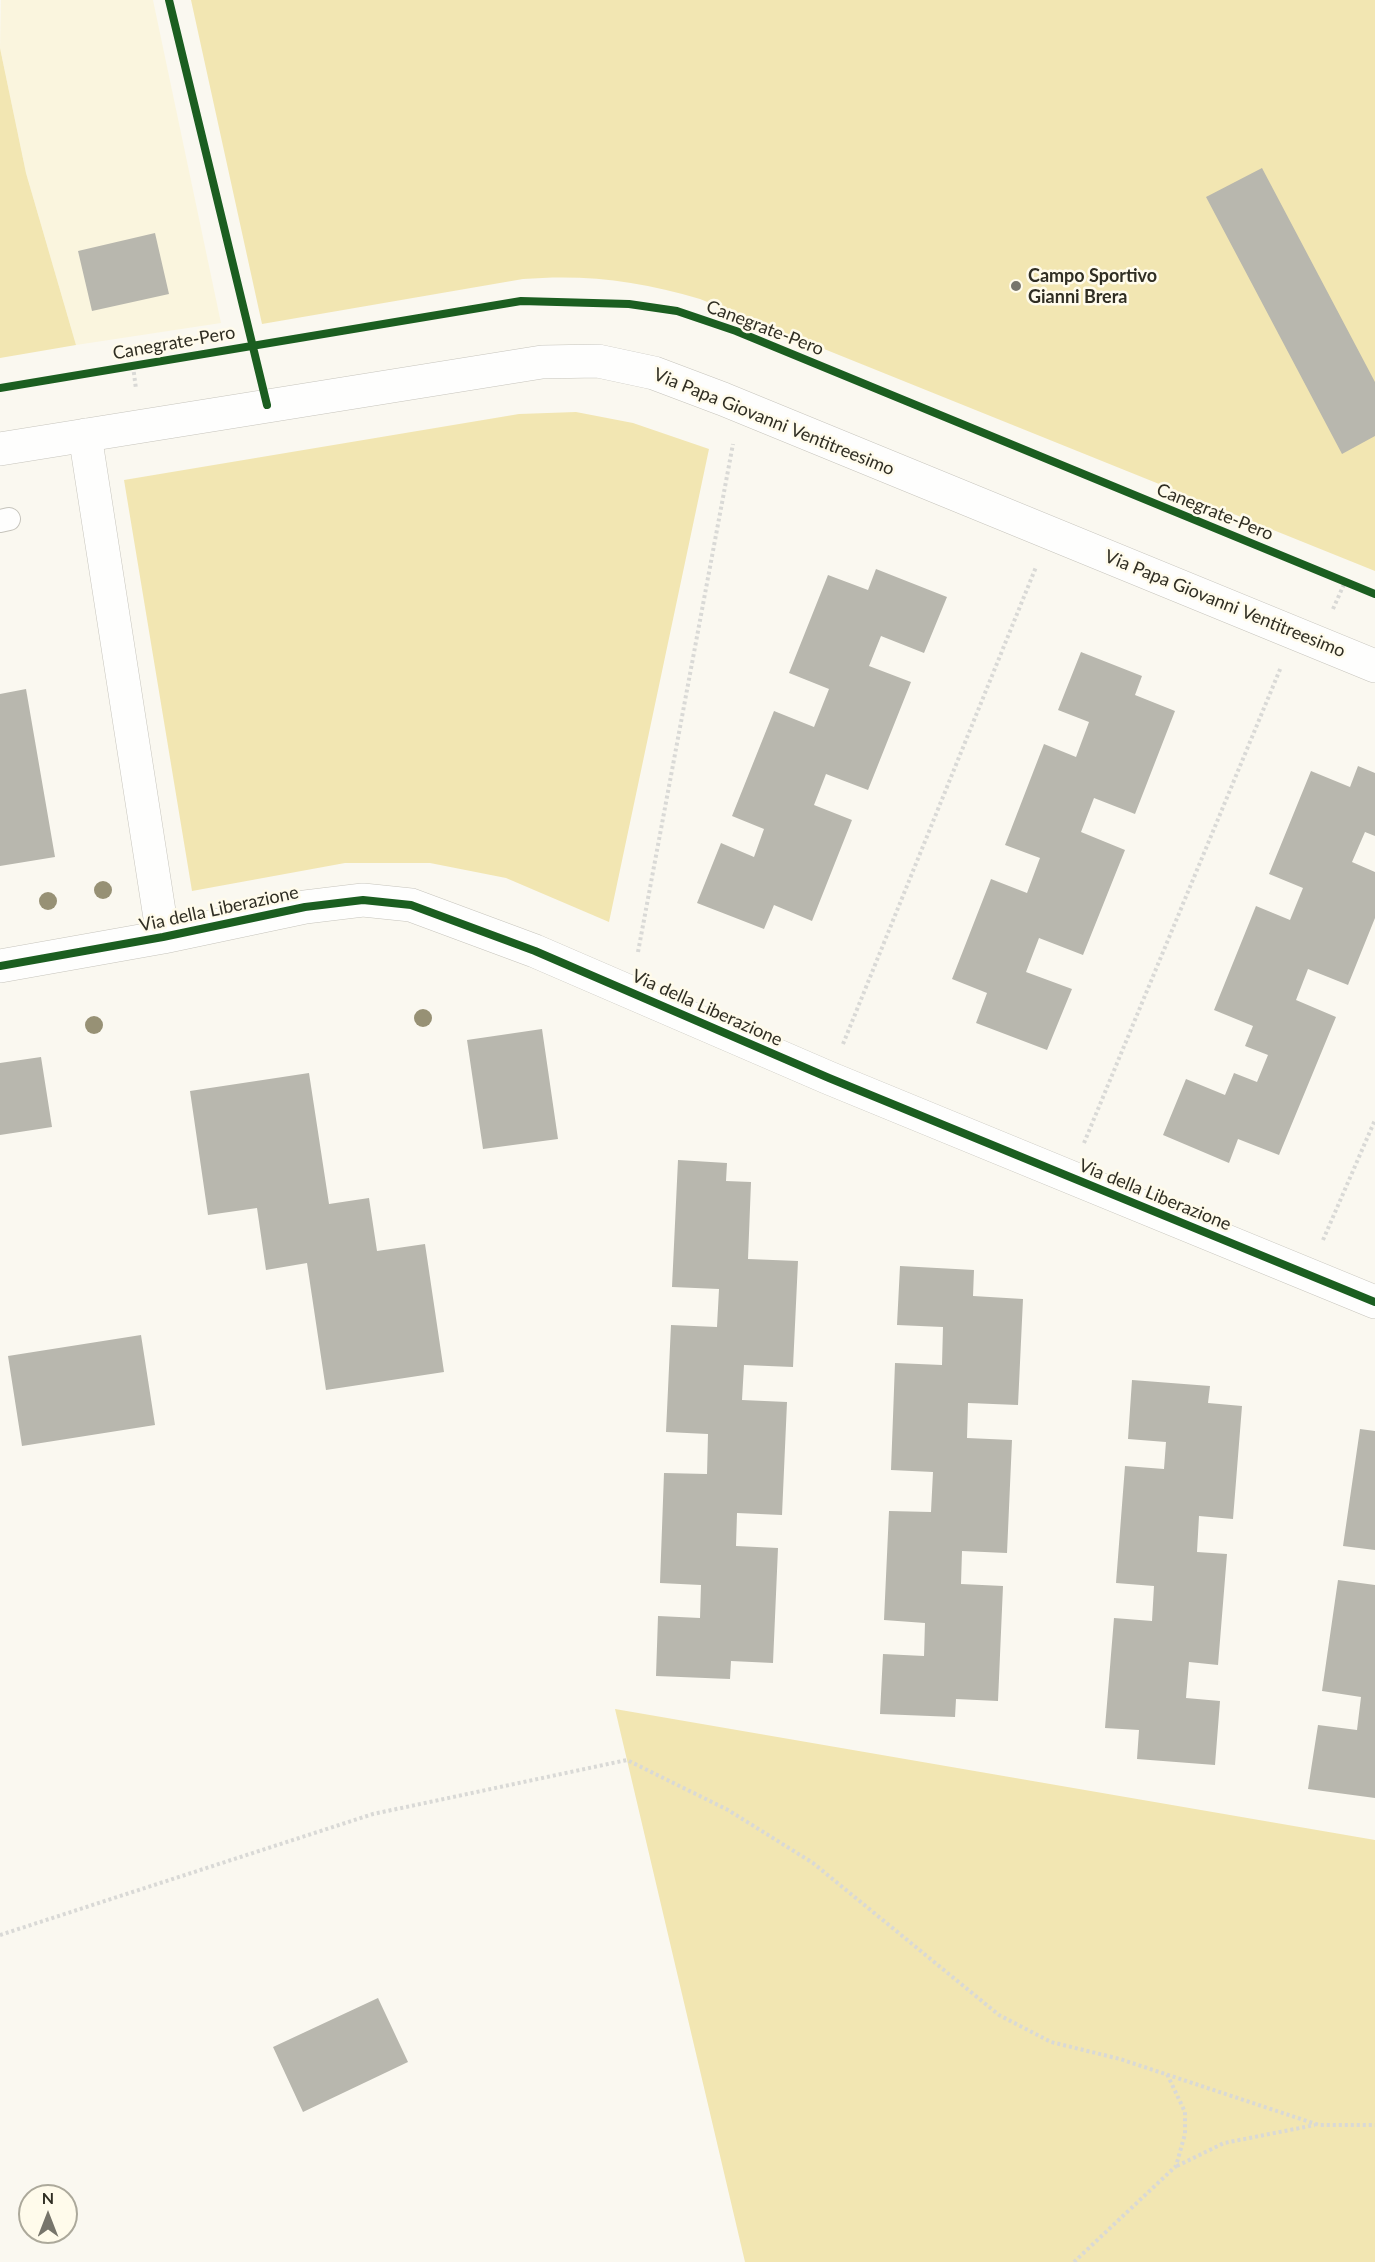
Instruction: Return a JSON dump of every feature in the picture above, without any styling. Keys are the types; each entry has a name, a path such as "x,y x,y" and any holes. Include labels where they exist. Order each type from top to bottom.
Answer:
{"street":[{"name":"Via Papa Giovanni Ventitreesimo","path":"0,449 542,362 598,361 654,373 740,406 1375,666"},
{"name":"Via della Liberazione","path":"85,435 163,937"},
{"name":"Via della Liberazione","path":"0,966 163,937 305,907 363,900 411,905 475,927 630,991 829,1078 1375,1302"}],"path":[{"path":"630,991 740,406"},
{"path":"829,1078 1050,533"},
{"path":"1334,577 1355,586"},
{"path":"1070,1177 1295,633"},
{"path":"1309,1275 1375,1120"},
{"path":"0,1935 373,1814 627,1760 728,1810 813,1863 999,2015 1051,2042 1167,2074 1319,2125"},
{"path":"1167,2074 1185,2112 1185,2134 1176,2166"},
{"path":"1074,2262 1176,2166 1224,2143 1277,2131 1319,2125 1375,2125"}],"shaded area":[{"path":"1,0 153,0 221,323 76,345 26,173 0,48"},
{"name":"Campo Sportivo Gianni Brera","path":"191,0 1375,0 1375,571 700,299 634,283 569,277 523,279 262,324"},
{"path":"0,48 26,173 76,345 0,358"},
{"path":"576,412 633,423 709,449 609,922 506,878 430,863 345,863 192,891 124,480 519,414"},
{"path":"615,1709 1375,1840 1375,2262 745,2262"}],"building":[{"path":"1262,168 1375,382 1375,436 1342,454 1206,197"},
{"path":"155,233 169,294 92,311 78,251"},
{"path":"876,569 947,597 924,653 881,636 869,666 911,682 868,790 826,774 814,805 852,820 812,921 774,905 764,929 697,903 721,843 754,857 764,829 732,816 774,711 814,727 829,689 789,673 828,575 868,590"},
{"path":"1081,652 1142,676 1135,695 1175,711 1135,814 1094,798 1081,832 1125,850 1083,955 1039,938 1026,972 1072,989 1047,1050 976,1023 987,993 952,979 991,879 1027,893 1040,858 1005,845 1044,744 1076,757 1089,722 1058,710"},
{"path":"26,689 55,857 0,866 0,694"},
{"path":"1358,766 1375,773 1375,836 1365,832 1352,862 1375,872 1375,918 1348,985 1308,969 1296,1000 1336,1017 1279,1155 1238,1139 1229,1163 1163,1135 1186,1079 1225,1095 1234,1073 1257,1082 1268,1055 1245,1046 1253,1026 1214,1010 1256,906 1290,920 1303,888 1269,874 1311,771 1350,787"},
{"path":"542,1029 558,1139 483,1149 467,1040"},
{"path":"41,1057 52,1127 0,1135 0,1063"},
{"path":"309,1073 329,1204 369,1198 377,1251 425,1244 444,1372 326,1390 307,1263 266,1270 257,1208 208,1215 190,1091"},
{"path":"678,1160 727,1163 726,1181 751,1182 748,1259 798,1261 793,1367 744,1365 742,1400 787,1402 782,1515 737,1513 736,1546 778,1548 773,1663 731,1661 730,1679 656,1676 658,1616 700,1618 701,1585 660,1583 664,1473 707,1474 708,1434 666,1432 671,1325 717,1327 719,1289 672,1287"},
{"path":"900,1266 974,1270 973,1296 1023,1299 1018,1405 968,1403 967,1438 1012,1440 1007,1553 962,1551 961,1584 1003,1586 998,1701 956,1699 955,1717 880,1714 883,1654 924,1656 925,1623 884,1620 889,1511 931,1512 933,1472 891,1470 895,1363 942,1365 943,1327 897,1325"},
{"path":"141,1335 155,1425 22,1446 8,1356"},
{"path":"1132,1380 1210,1386 1208,1403 1242,1406 1233,1519 1199,1516 1197,1552 1227,1554 1218,1665 1189,1662 1186,1698 1220,1701 1215,1765 1137,1759 1139,1730 1105,1728 1114,1618 1152,1621 1154,1586 1116,1583 1125,1466 1164,1469 1166,1442 1128,1439"},
{"path":"1360,1429 1375,1431 1375,1550 1343,1546"},
{"path":"1338,1580 1375,1585 1375,1798 1308,1789 1318,1725 1357,1730 1361,1697 1322,1691"},
{"path":"378,1998 408,2062 303,2112 273,2047"}],"cycle path":[{"path":"169,0 267,405"},
{"name":"Canegrate-Pero","path":"0,388 521,301 629,304 677,311 736,331 1375,594"},
{"path":"0,966 163,937 305,907 363,900 411,905 535,951 829,1078 1375,1302"}],"place":[{"name":"Campo Sportivo Gianni Brera","path":"1016,286"}]}
